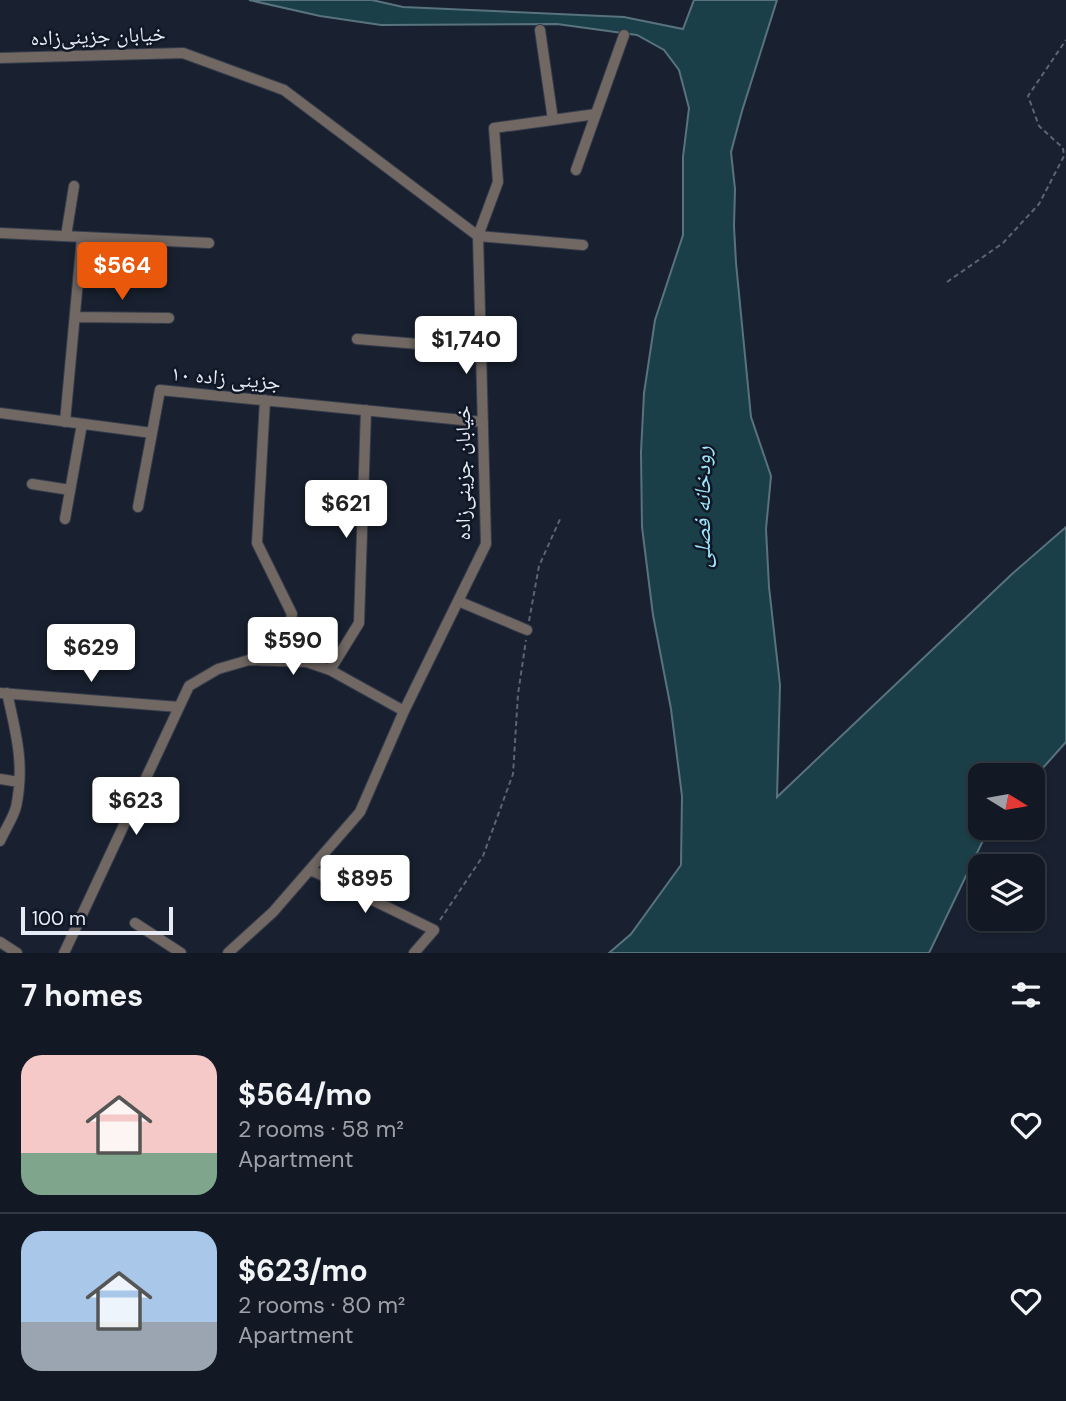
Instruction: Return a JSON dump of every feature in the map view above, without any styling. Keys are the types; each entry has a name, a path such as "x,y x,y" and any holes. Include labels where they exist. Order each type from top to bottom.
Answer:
{"street":[{"path":"540,30 552,120"},
{"path":"576,170 624,35"},
{"name":"خیابان جزینی‌زاده","path":"0,58 183,53 285,90 478,236 486,544 404,711 360,812 273,912 228,953"},
{"path":"583,245 478,236 498,182 494,128 596,114"},
{"path":"66,236 74,186"},
{"path":"0,233 209,243"},
{"path":"65,422 82,237"},
{"path":"75,317 169,318"},
{"path":"357,339 481,349"},
{"name":"جزینی زاده ۱۰","path":"152,433 160,390 483,422"},
{"path":"265,400 257,543 292,614 282,660"},
{"path":"330,670 359,623 366,410"},
{"path":"0,413 152,433 138,507"},
{"path":"65,519 82,424"},
{"path":"32,484 70,490"},
{"path":"458,601 527,630"},
{"path":"64,953 189,686 218,669 249,660 307,662 330,670 404,711"},
{"path":"0,842 15,808 20,748 3,693 179,707"},
{"path":"0,779 19,782"},
{"path":"311,870 434,930 414,953"},
{"path":"135,923 181,953"},
{"path":"0,942 17,953"}],"path":[{"path":"947,282 1003,243 1039,204 1064,156 1063,148 1039,126 1028,96 1066,40"},
{"path":"434,930 483,856 513,774 518,694 527,630 539,566 561,517"}],"water":[{"name":"رودخانه فصلی","path":"249,0 372,0 403,7 624,17 683,29 694,0 777,0 731,152 735,189 736,263 751,417 771,476 766,529 769,587 780,685 777,797 1012,574 1066,527 1066,742 1045,766 1045,763 968,763 968,840 983,840 977,854 968,854 968,872 929,953 609,953 631,934 681,865 682,796 642,527 641,452 644,393 655,320 683,235 683,157 689,108 679,70 664,50 637,35 557,24 381,25 320,16"}]}
